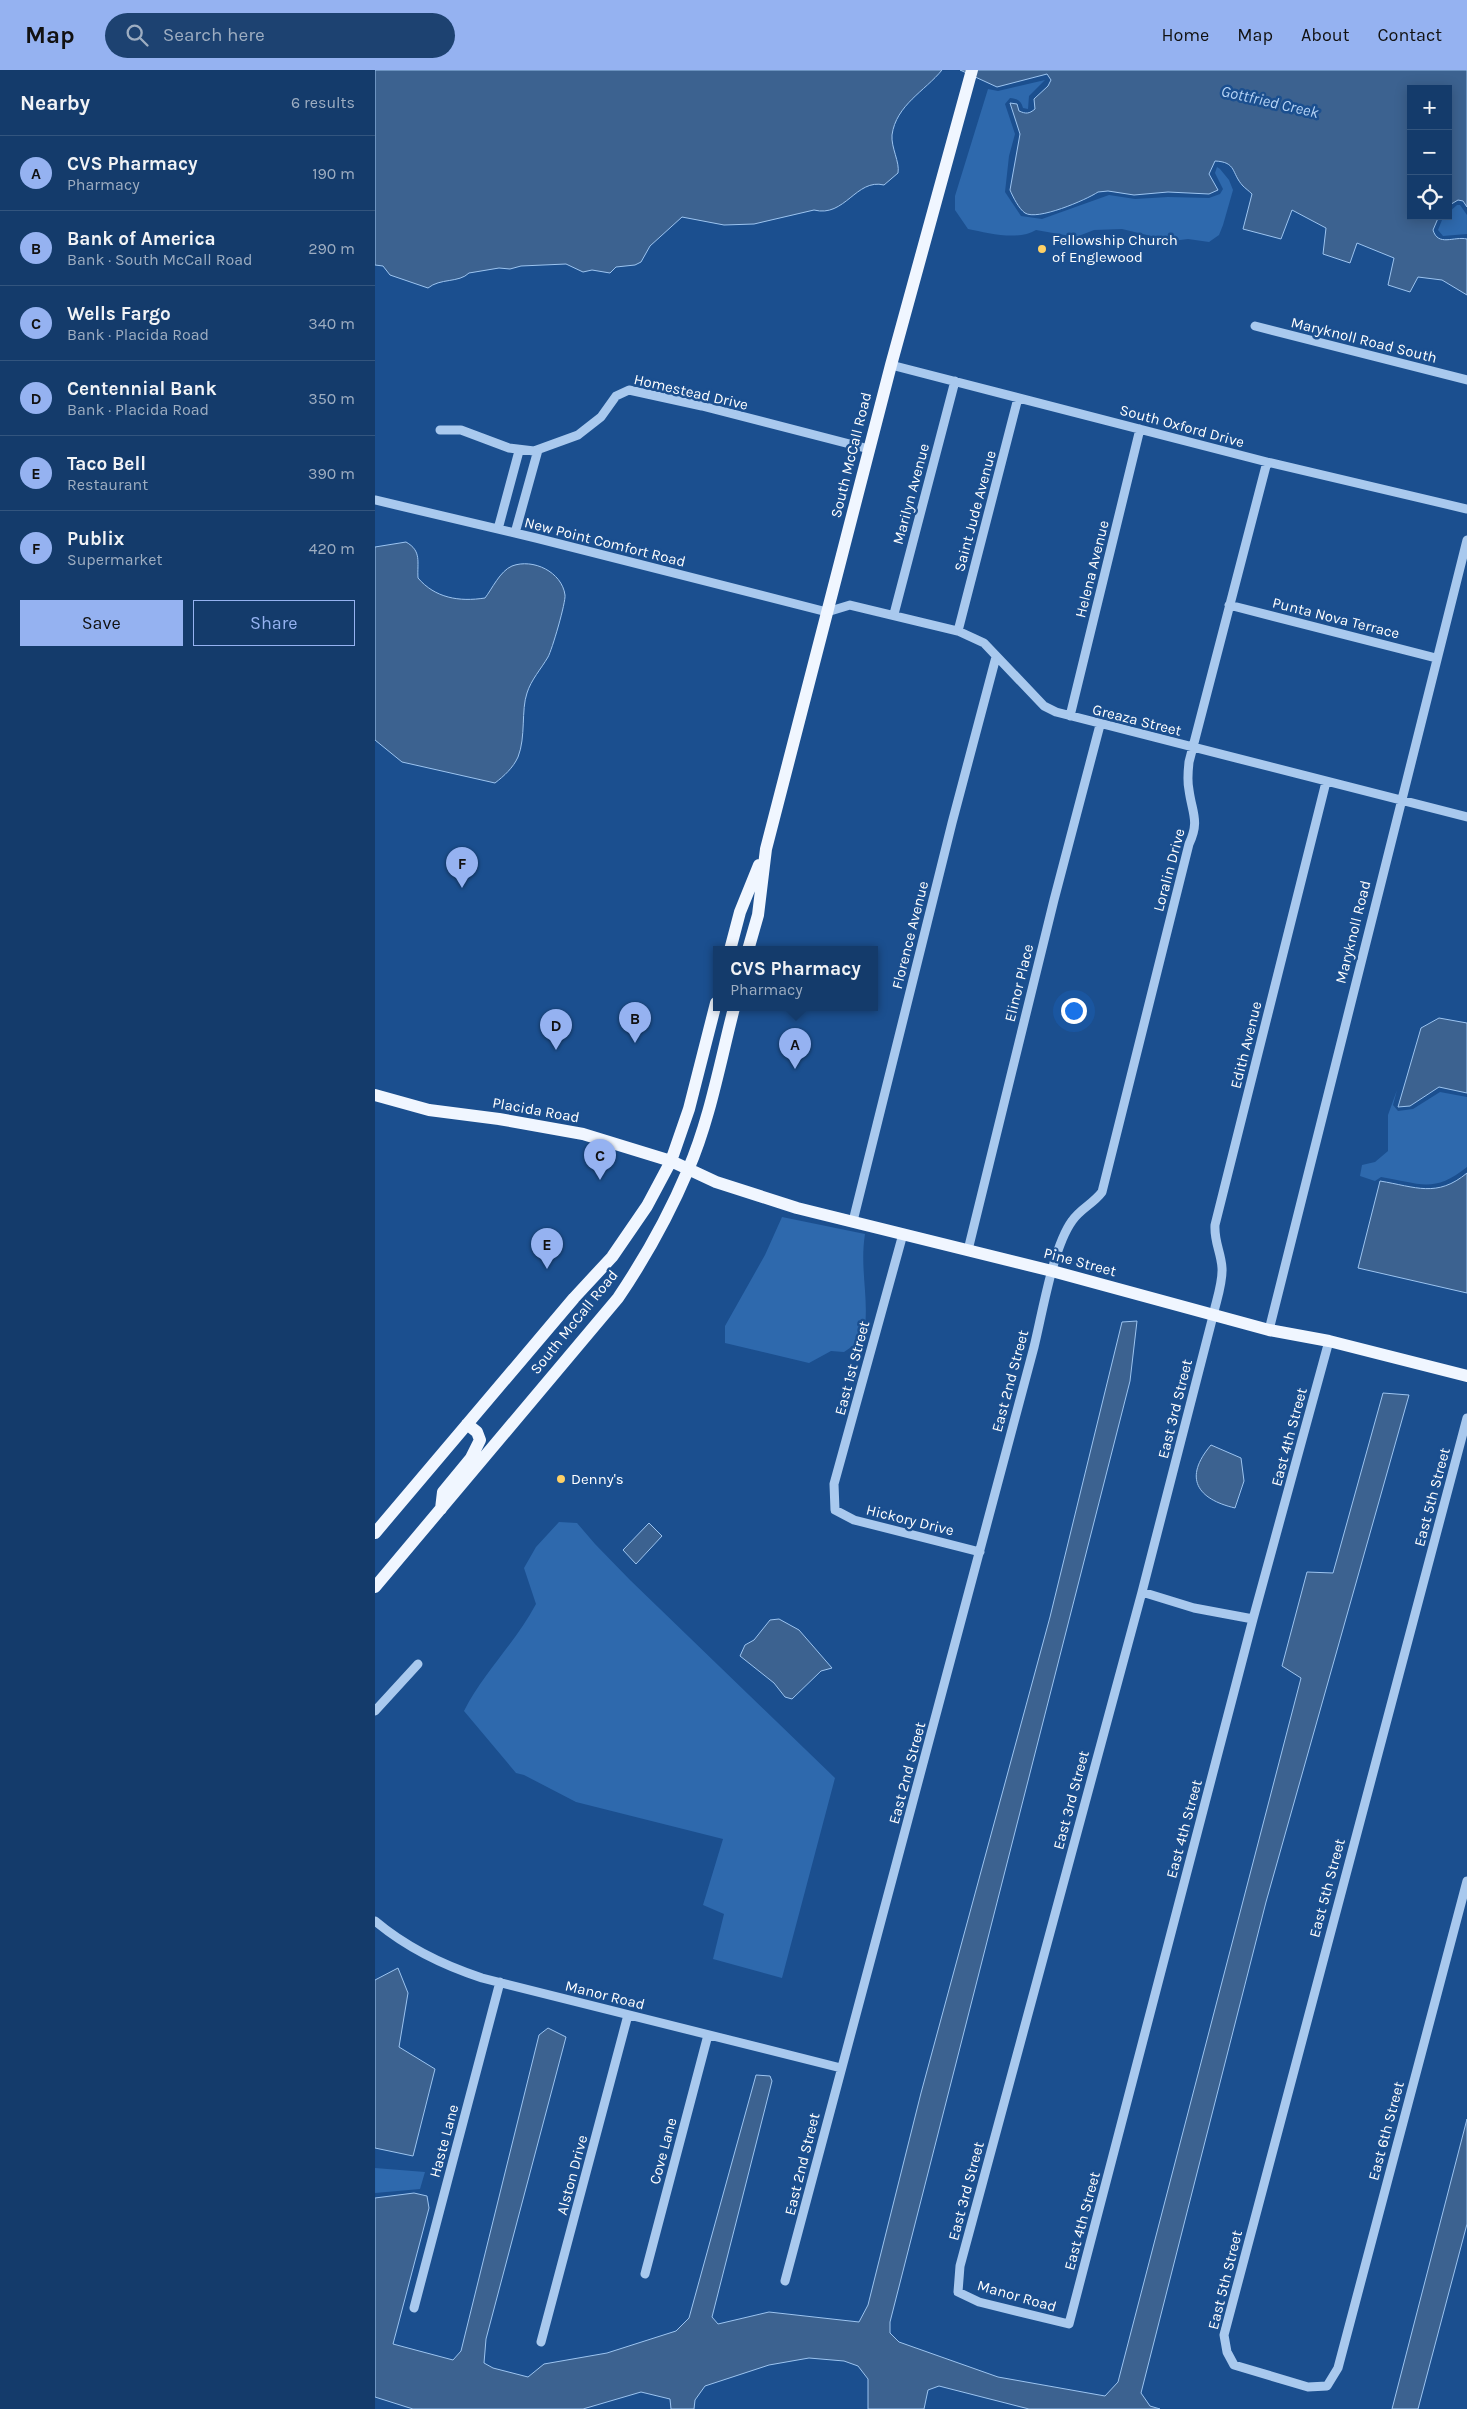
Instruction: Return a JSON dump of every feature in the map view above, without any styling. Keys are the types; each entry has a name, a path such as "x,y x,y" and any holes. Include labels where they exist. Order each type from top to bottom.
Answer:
{"main road":[{"name":"South McCall Road","path":"749,946 757,915 766,849 891,365 972,70"},
{"name":"South McCall Road","path":"731,946 740,912 766,849"},
{"name":"South McCall Road","path":"375,1533 612,1257 647,1206 671,1161 689,1109 714,1011"},
{"name":"South McCall Road","path":"375,1587 617,1298 666,1219 689,1169 705,1118 733,1011"},
{"name":"Placida Road","path":"375,1095 429,1110 499,1119 583,1134 671,1161 689,1169"},
{"name":"Pine Street","path":"689,1169 716,1182 757,1196 1052,1271 1213,1316 1269,1330 1329,1341 1467,1376"},
{"path":"441,1509 443,1492 477,1450 480,1440 477,1432 467,1424"}],"street":[{"name":"Maryknoll Road South","path":"1255,326 1467,380"},
{"name":"South Oxford Drive","path":"891,365 1267,462 1467,510"},
{"name":"Marilyn Avenue","path":"894,614 955,382"},
{"name":"Homestead Drive","path":"440,430 466,432 519,450 538,450 578,435 601,417 615,396 629,390 702,406 869,449"},
{"name":"Saint Jude Avenue","path":"958,631 1018,398"},
{"name":"Helena Avenue","path":"1070,716 1140,429"},
{"path":"498,529 519,450"},
{"path":"515,533 538,450"},
{"name":"Loralin Drive","path":"1052,1271 1071,1221 1081,1211 1094,1203 1102,1192 1159,960 1189,844 1195,832 1196,818 1189,790 1188,776 1193,748 1267,462"},
{"name":"New Point Comfort Road","path":"375,500 515,533 827,612"},
{"name":"Maryknoll Road","path":"1269,1330 1400,801 1467,540"},
{"name":"Greaza Street","path":"827,612 850,605 894,614 958,631 984,643 1044,706 1070,716 1467,817"},
{"name":"Punta Nova Terrace","path":"1229,605 1436,658"},
{"name":"Florence Avenue","path":"853,1221 996,657"},
{"name":"Elinor Place","path":"968,1250 1100,725"},
{"name":"Edith Avenue","path":"1213,1316 1222,1271 1221,1257 1214,1239 1215,1225 1327,782"},
{"name":"East 1st Street","path":"835,1510 834,1484 903,1234"},
{"name":"East 2nd Street","path":"785,2281 980,1552 1052,1271"},
{"name":"East 3rd Street","path":"958,2292 960,2266 1142,1592 1213,1316"},
{"name":"East 4th Street","path":"1069,2324 1253,1619 1329,1341"},
{"name":"East 5th Street","path":"1327,2386 1309,2387 1234,2365 1227,2352 1223,2336 1467,1418"},
{"name":"Hickory Drive","path":"835,1510 854,1520 980,1552"},
{"path":"1142,1592 1194,1608 1253,1619"},
{"path":"375,1710 418,1664"},
{"name":"East 6th Street","path":"1327,2386 1339,2368 1467,1881"},
{"name":"Manor Road","path":"375,1921 399,1939 435,1961 455,1969 841,2068"},
{"name":"Haste Lane","path":"414,2308 500,1982"},
{"name":"Alston Drive","path":"541,2342 628,2014"},
{"name":"Cove Lane","path":"645,2274 708,2035"},
{"name":"Manor Road","path":"958,2292 979,2302 1069,2324"}],"shaded area":[{"path":"1045,80 1029,96 1028,109 1023,108 1020,102 1015,99 1010,98 1005,104 1015,134 1009,156 1005,192 1021,216 1042,219 1109,195 1135,199 1168,197 1209,198 1220,194 1223,189 1215,173 1217,167 1229,180 1233,190 1219,235 1209,242 1188,239 1172,241 1122,229 1094,230 1076,237 1036,230 1012,236 968,229 955,210 955,196 988,89 998,91"},
{"path":"1460,205 1467,215 1467,234 1443,236 1438,230 1442,220 1452,220 1452,209"},
{"path":"1397,1090 1393,1105 1398,1111 1413,1109 1440,1092 1467,1097 1467,1167 1445,1181 1435,1184 1416,1184 1381,1177 1375,1181 1360,1176 1362,1165 1375,1162 1388,1151 1388,1115"},
{"path":"782,1217 865,1234 863,1261 866,1312 863,1339 844,1352 831,1351 809,1363 725,1343 725,1326 765,1255"},
{"path":"559,1522 577,1523 630,1580 835,1778 782,1978 713,1959 724,1914 703,1905 723,1839 576,1802 524,1775 516,1773 464,1711 481,1683 536,1604 524,1568 536,1547"},
{"path":"375,2168 425,2172 420,2189 375,2193"}],"water":[{"path":"375,70 942,70 905,107 895,124 892,140 898,164 898,173 884,185 874,184 866,187 834,208 825,211 814,210 754,224 724,225 682,217 650,246 641,262 635,265 616,267 610,273 592,270 583,272 566,264 521,266 510,269 499,268 469,273 460,278 438,283 428,288 390,275 383,266 375,265"},
{"name":"Gottfried Creek","path":"960,70 1467,70 1467,207 1463,201 1458,200 1452,204 1452,85 1407,85 1407,220 1437,220 1433,230 1439,238 1443,240 1467,239 1467,295 1442,280 1418,277 1410,292 1388,285 1394,258 1357,243 1350,263 1323,254 1326,228 1292,210 1281,239 1243,229 1252,194 1239,181 1233,169 1222,162 1215,161 1209,174 1218,190 1209,194 1168,192 1134,195 1108,191 1098,192 1083,200 1050,212 1031,215 1025,213 1018,206 1010,190 1020,134 1010,103 1017,104 1019,111 1031,112 1035,109 1034,99 1048,86 1051,80 1047,74 997,87"},
{"path":"406,542 417,553 418,578 432,590 448,597 457,599 485,598 508,568 520,564 529,564 545,569 563,587 565,599 548,657 529,688 525,700 522,741 518,757 514,765 495,783 402,762 375,740 375,547"},
{"path":"1439,1018 1467,1023 1467,1093 1439,1087 1410,1106 1398,1107 1421,1028"},
{"path":"1467,1173 1467,1293 1358,1268 1380,1181 1426,1189 1446,1186"},
{"path":"1137,1321 1130,1381 890,2322 890,2333 899,2342 998,2377 1105,2396 1118,2382 1301,1678 1282,1666 1307,1572 1333,1573 1383,1393 1409,1395 1266,1902 1141,2393 1150,2406 1160,2409 1029,2409 939,2386 928,2390 924,2409 868,2409 868,2379 858,2366 844,2361 809,2358 769,2365 705,2386 695,2400 694,2409 671,2409 670,2399 641,2392 583,2409 413,2409 375,2397 375,2198 414,2193 427,2196 429,2208 393,2344 453,2360 461,2351 539,2035 548,2028 566,2037 486,2339 484,2363 493,2368 528,2377 544,2364 607,2353 676,2331 689,2318 756,2075 770,2076 772,2081 712,2317 718,2324 769,2312 859,2322 868,2305 921,2093 1050,1617 1122,1322"},
{"path":"1211,1445 1241,1458 1244,1481 1235,1508 1211,1499 1198,1486 1196,1477 1198,1468 1202,1457"},
{"path":"649,1523 662,1536 636,1564 623,1550"},
{"path":"779,1619 799,1630 832,1668 821,1671 792,1699 785,1697 774,1683 740,1656 745,1645 754,1640 770,1620"},
{"path":"398,1968 408,1993 399,2047 435,2069 413,2156 375,2148 375,1980"},
{"path":"1467,2119 1467,2224 1418,2409 1392,2409"}],"place":[{"name":"Fellowship Church of Englewood","path":"1042,249"},
{"name":"Publix","path":"462,888"},
{"name":"Bank of America","path":"635,1043"},
{"name":"Centennial Bank","path":"556,1050"},
{"name":"CVS Pharmacy","path":"795,1069"},
{"name":"Wells Fargo","path":"600,1180"},
{"name":"Taco Bell","path":"547,1269"},
{"name":"Denny's","path":"561,1479"}]}
